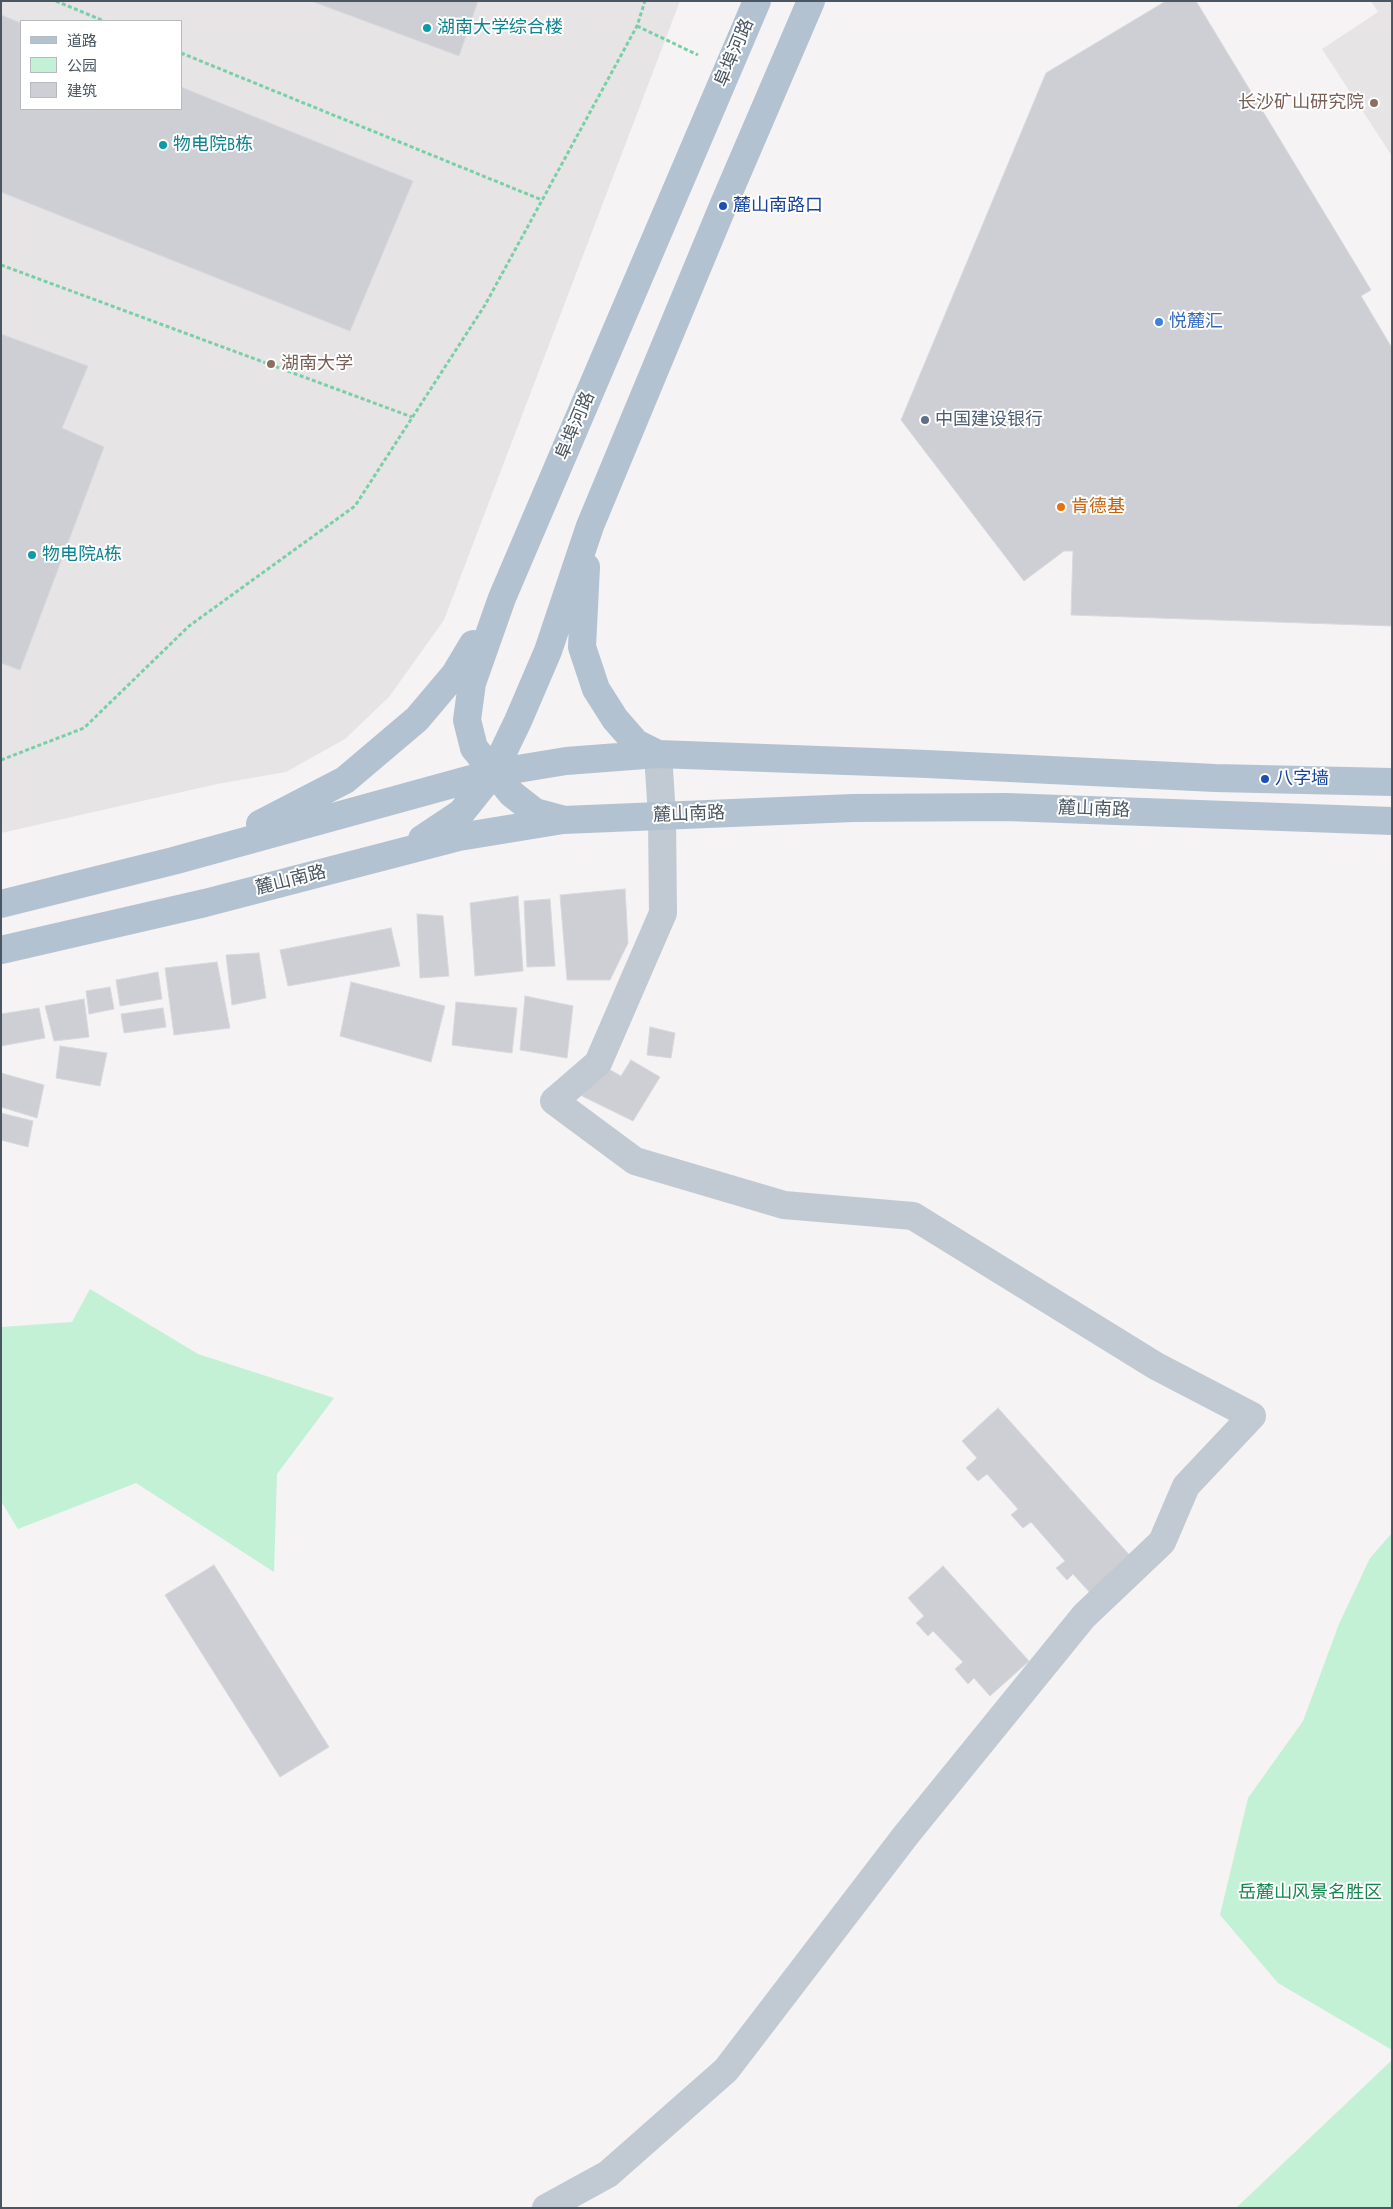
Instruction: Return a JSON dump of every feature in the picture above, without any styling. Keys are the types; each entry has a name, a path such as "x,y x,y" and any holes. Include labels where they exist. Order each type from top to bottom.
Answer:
{"main road":[{"name":"阜埠河路","path":"563,820 535,812 512,794 474,748 467,720 472,683 502,598 757,1"},
{"path":"404,851 461,812 494,773 548,651 590,526 723,206 811,1"},
{"path":"590,526 583,594 582,646 596,689 615,719 636,743 658,754"},
{"path":"173,861 273,819 345,780 417,719 455,674 502,598"},
{"path":"1,904 173,861 494,773 566,761 658,754 927,764 1215,778 1392,782"},
{"name":"麓山南路","path":"1,950 205,903 459,837 563,820 853,808 1006,807 1392,821"}],"street":[{"path":"546,2208 608,2174 726,2070 906,1836 1084,1616 1162,1542 1186,1486 1252,1416 1156,1366 913,1216 784,1205 635,1161 554,1101 598,1063 663,912 662,816 658,754"}],"path":[{"path":"56,1 102,20"},
{"path":"1,760 84,728 189,626 355,506 485,305 637,26 645,1"},
{"path":"637,26 728,70"},
{"path":"182,53 542,200"},
{"path":"1,265 412,417"}],"shaded area":[{"name":"湖南大学","path":"1,1 680,1 444,620 389,697 345,739 286,772 217,784 1,833"},
{"name":"长沙矿山研究院","path":"1371,1 1392,1 1392,156 1322,49 1378,12"}],"green space":[{"path":"90,1289 198,1354 334,1398 277,1474 274,1572 136,1483 18,1529 1,1501 1,1327 72,1322"},
{"name":"岳麓山风景名胜区","path":"1392,1533 1392,2050 1278,1983 1220,1915 1248,1798 1303,1721 1339,1624 1370,1558"},
{"path":"1392,2060 1392,2208 1236,2208"}],"building":[{"name":"湖南大学综合楼","path":"311,1 478,1 459,56"},
{"name":"悦麓汇","path":"1166,1 1196,1 1371,290 1361,296 1392,348 1392,626 1071,615 1073,551 1064,551 1024,581 901,420 1046,73"},
{"name":"物电院B栋","path":"1,15 20,23 20,110 182,110 182,87 413,181 350,331 1,192"},
{"name":"物电院A栋","path":"1,334 88,366 62,428 104,447 20,670 1,663"},
{"path":"625,889 628,943 610,980 567,980 560,895"},
{"path":"518,896 523,971 475,976 470,903"},
{"path":"550,899 555,966 527,967 524,901"},
{"path":"417,914 443,916 449,976 420,978"},
{"path":"391,928 400,966 288,986 280,950"},
{"path":"259,953 266,998 232,1005 226,955"},
{"path":"217,962 230,1028 174,1035 165,968"},
{"path":"158,972 162,999 120,1006 116,980"},
{"path":"351,982 445,1006 431,1062 340,1036"},
{"path":"110,987 114,1009 89,1014 86,991"},
{"path":"525,996 573,1006 567,1058 520,1050"},
{"path":"84,999 89,1037 54,1041 45,1006"},
{"path":"456,1002 517,1008 512,1053 452,1045"},
{"path":"39,1008 45,1038 1,1046 1,1014"},
{"path":"163,1008 166,1027 124,1033 121,1014"},
{"path":"650,1027 675,1033 671,1058 647,1055"},
{"path":"60,1046 107,1053 100,1086 56,1078"},
{"path":"631,1060 660,1077 633,1121 582,1096 598,1063 621,1076"},
{"path":"1,1073 44,1085 37,1118 1,1107"},
{"path":"1,1113 33,1121 28,1147 1,1140"},
{"path":"998,1408 1133,1559 1092,1595 1073,1574 1067,1580 1056,1568 1065,1561 1031,1522 1023,1528 1011,1515 1018,1509 987,1474 978,1481 966,1468 977,1458 962,1441"},
{"path":"214,1565 329,1747 280,1777 165,1595"},
{"path":"943,1566 1029,1661 990,1696 974,1678 968,1684 955,1669 963,1662 933,1631 928,1636 916,1623 924,1616 908,1598"}],"place":[{"name":"湖南大学综合楼","path":"427,28"},
{"name":"长沙矿山研究院","path":"1374,103"},
{"name":"物电院B栋","path":"163,145"},
{"name":"麓山南路口","path":"723,206"},
{"name":"悦麓汇","path":"1159,322"},
{"name":"湖南大学","path":"271,364"},
{"name":"中国建设银行","path":"925,420"},
{"name":"肯德基","path":"1061,507"},
{"name":"物电院A栋","path":"32,555"},
{"name":"八字墙","path":"1265,779"}]}
